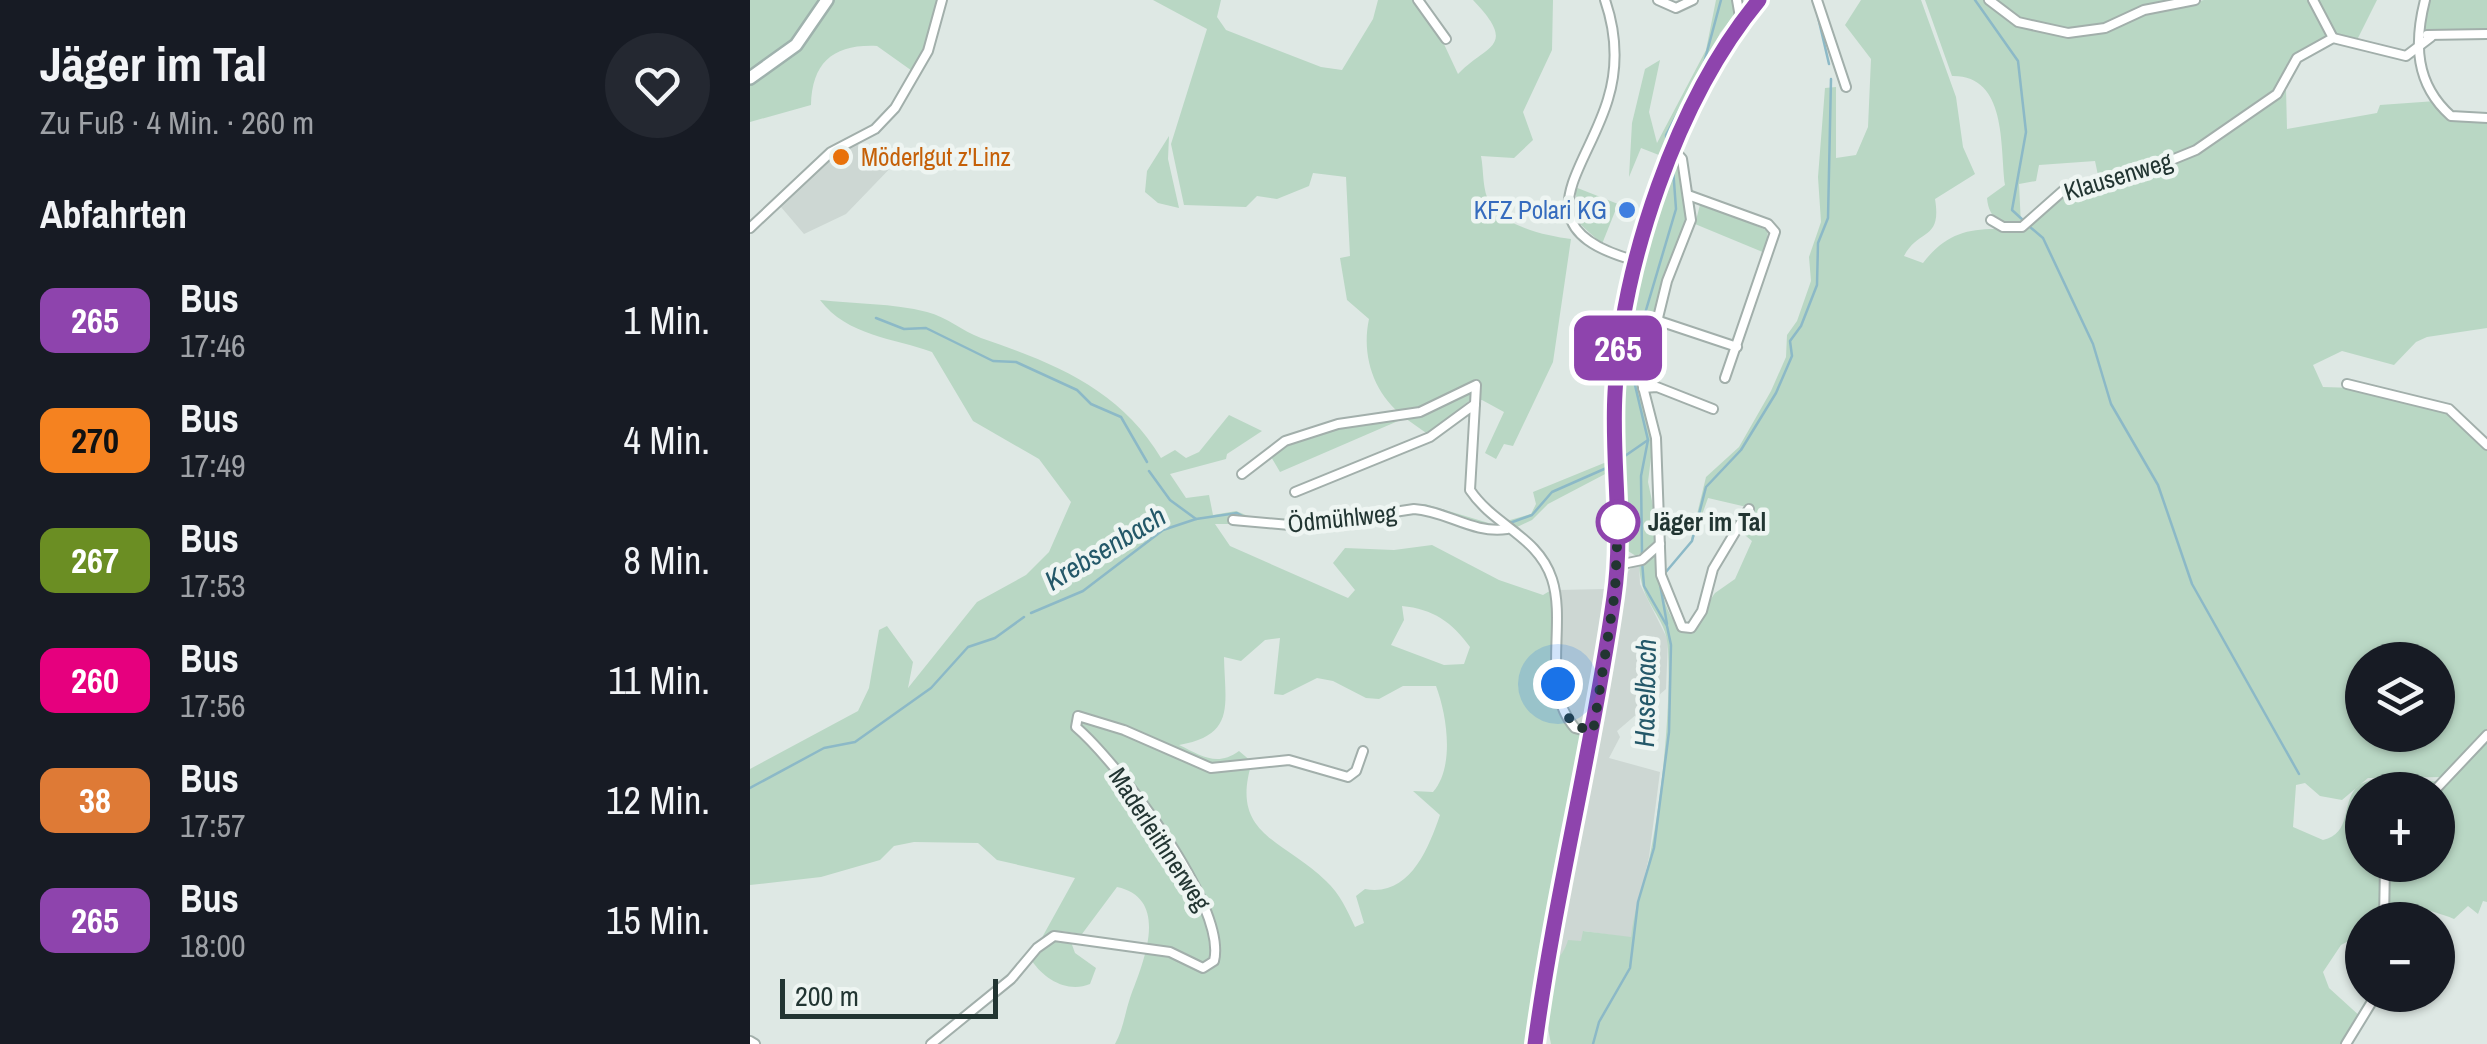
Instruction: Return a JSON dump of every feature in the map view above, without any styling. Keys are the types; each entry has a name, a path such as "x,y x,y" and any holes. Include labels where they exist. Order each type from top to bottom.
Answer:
{"main road":[{"path":"1535,1044 1593,732 1617,565 1618,354 1637,261 1667,172 1710,72 1754,2"}],"street":[{"path":"750,78 796,45 827,0"},
{"path":"750,228 831,152 876,128 895,108 928,51 942,0"},
{"path":"1418,0 1446,39"},
{"path":"1604,0 1614,36 1611,87 1575,169 1568,204 1574,222 1588,241 1637,261"},
{"path":"1658,0 1677,8 1693,0"},
{"path":"1737,0 1741,23"},
{"path":"1989,0 2018,22 2068,33 2105,28 2144,10 2196,0"},
{"path":"2313,0 2333,38 2402,55 2416,52 2431,37"},
{"path":"2424,0 2416,52 2425,78 2448,114 2459,119 2487,118"},
{"path":"1819,5 1846,87"},
{"path":"2418,32 2431,37 2487,34"},
{"name":"Klausenweg","path":"1991,220 2009,228 2028,224 2065,189 2130,177 2189,154 2277,94 2297,58 2333,38"},
{"path":"1674,154 1682,159 1690,225 1656,320 1642,388 1656,438 1662,579 1680,626 1691,628 1702,611 1713,569 1749,508"},
{"path":"1688,195 1774,230 1726,378"},
{"path":"1656,320 1738,347"},
{"path":"2347,384 2449,409 2487,445"},
{"path":"1242,474 1285,442 1338,424 1420,412 1476,386 1469,485 1475,498 1504,526 1535,546 1550,574 1558,610 1562,703 1575,728 1593,732"},
{"path":"1642,388 1656,388 1714,409"},
{"name":"Ödmühlweg","path":"1294,492 1430,437 1476,404"},
{"name":"Ödmühlweg","path":"1232,520 1301,526 1414,510 1476,529 1504,526"},
{"path":"1617,565 1650,556 1660,544"},
{"name":"Maderleithnerweg","path":"932,1044 1011,979 1037,948 1054,936 1170,952 1204,968 1214,961 1215,935 1206,900 1103,750 1076,728 1078,716 1222,770 1289,760 1348,777 1356,771 1363,751"},
{"path":"2452,772 2487,736"},
{"path":"2346,1044 2366,1012"}],"shaded area":[{"path":"856,142 862,153 876,159 898,160 846,214 804,234 781,207 773,204 832,154"},
{"path":"1639,563 1640,584 1668,640 1666,689 1617,731 1620,737 1609,758 1660,772 1649,857 1631,938 1584,931 1582,941 1566,948 1555,962 1620,589 1629,570"},
{"path":"1604,589 1593,690 1586,725 1579,727 1571,719 1562,692 1558,590"}],"green space":[{"path":"750,0 940,0 915,73 877,46 849,48 837,52 821,67 811,105 750,122"},
{"path":"1153,0 1221,0 1217,17 1226,30 1321,67 1342,70 1373,19 1378,0 1415,0 1443,42 1458,74 1487,50 1496,37 1487,16 1473,0 1553,0 1552,50 1523,112 1533,140 1514,158 1481,156 1486,193 1497,211 1527,229 1571,239 1553,362 1513,446 1504,444 1496,459 1485,453 1504,412 1482,400 1470,400 1429,435 1405,418 1280,472 1270,455 1286,446 1318,434 1404,417 1385,397 1372,373 1367,347 1369,319 1347,300 1340,258 1350,256 1346,177 1313,173 1309,186 1277,199 1257,196 1246,207 1184,205 1171,144 1207,29"},
{"path":"1716,0 1733,0 1735,14 1720,33 1664,157 1641,148 1629,177 1632,123 1645,69 1660,60 1649,112 1657,143 1706,50"},
{"path":"1861,0 1921,0 1956,97 1963,147 1975,174 1935,199 1932,228 1904,256 1923,263 1943,243 1964,233 2017,230 2062,192 2191,156 2286,89 2287,129 2377,113 2380,105 2436,101 2453,119 2487,120 2487,328 2427,337 2416,342 2394,365 2342,351 2313,365 2323,387 2355,388 2448,411 2487,446 2487,732 2451,772 2345,772 2342,800 2320,796 2305,783 2296,785 2293,827 2323,840 2338,831 2345,815 2345,882 2383,882 2382,902 2345,902 2345,943 2323,972 2329,988 2345,1003 2345,1012 2355,1012 2362,1018 2344,1044 1551,1044 1546,1002 1551,970 1568,940 1581,941 1583,931 1631,937 1648,865 1662,779 1669,673 1667,637 1644,590 1639,563 1657,554 1668,610 1680,628 1688,632 1715,593 1735,579 1752,541 1740,531 1751,508 1708,498 1692,543 1706,477 1739,447 1771,391 1786,357 1787,335 1797,321 1811,281 1809,257 1821,222 1818,177 1825,88 1836,87 1836,158 1856,155 1868,127 1871,59 1845,25"},
{"path":"1925,0 1986,0 2019,24 2066,35 2204,0 2311,0 2327,36 2294,57 2282,87 2194,150 2131,175 2099,180 2095,161 2039,165 2036,181 2019,184 2021,225 2002,222 1990,211 1987,198 2005,185 1997,115 1983,87 1970,79 1952,76"},
{"path":"1991,0 2187,0 2075,31 2025,24"},
{"path":"2315,0 2377,0 2357,40 2335,37"},
{"path":"2426,0 2487,0 2487,32 2425,32 2420,29"},
{"path":"1169,136 1168,159 1179,208 1158,203 1145,192 1147,171"},
{"path":"1677,162 1686,222 1666,273 1637,376 1653,441 1648,482 1659,534 1655,546 1636,556 1628,551 1620,425 1622,375 1638,282"},
{"path":"1575,187 1618,204 1602,244 1580,224"},
{"path":"1701,201 1768,231 1765,253 1695,224"},
{"path":"820,300 887,305 934,314 974,335 1059,369 1105,396 1126,414 1161,458 1175,450 1186,458 1199,452 1229,415 1262,431 1227,454 1226,459 1170,474 1186,498 1209,495 1213,515 1236,511 1253,518 1298,519 1425,504 1502,527 1486,528 1430,509 1301,524 1215,524 1230,546 1348,598 1355,590 1333,563 1345,548 1394,550 1432,545 1499,580 1543,595 1553,589 1559,693 1564,713 1573,728 1585,737 1529,1044 1115,1044 1146,952 1149,935 1144,905 1134,894 1117,887 1082,934 1060,931 1039,943 1075,878 997,860 978,843 914,842 894,846 880,860 821,877 750,885 750,769 858,711 869,688 879,630 887,626 913,662 908,688 977,602 1026,575 1049,552 1071,502 1039,459 973,421 932,352 857,329","holes":["1402,606 1432,614 1456,630 1470,647 1464,664 1444,665 1391,645 1404,620","1280,638 1274,694 1283,695 1317,678 1333,681 1366,698 1379,699 1403,686 1436,686 1440,698 1447,741 1444,769 1433,792 1413,791 1440,815 1435,829 1423,856 1405,878 1394,886 1365,889 1356,896 1364,923 1355,927 1331,886 1254,821 1247,786 1252,762 1239,751 1216,759 1179,745 1210,734 1219,725 1225,703 1224,657 1241,661 1265,640"]},
{"path":"1609,461 1609,472 1548,504 1532,520 1513,529 1503,522 1531,514 1536,504 1533,492"},
{"path":"2487,738 2487,902 2483,901 2478,914 2468,906 2455,918 2455,902 2386,902 2387,882 2455,882 2454,772"},
{"path":"1056,937 1071,942 1075,953 1096,968 1090,984 1065,986 1043,974 1032,961"}],"waterway":[{"name":"Haselbach","path":"1667,150 1666,135 1704,63 1721,0"},
{"path":"1975,0 2018,61 2026,132 2012,210 2024,221"},
{"path":"1818,17 1829,64"},
{"path":"1665,573 1692,541 1706,487 1741,450 1776,393 1792,356 1790,341 1801,326 1817,285 1818,243 1828,218 1831,79"},
{"name":"Haselbach","path":"1642,553 1641,476 1648,440 1630,364 1676,209 1673,168"},
{"path":"2030,227 2043,238 2093,344 2111,404 2158,485 2192,584 2299,774"},
{"path":"876,318 904,329 926,328 993,361 1016,362 1077,390 1091,404 1121,417 1147,462"},
{"name":"Krebsenbach","path":"1622,458 1648,440"},
{"name":"Krebsenbach","path":"1507,524 1532,515 1552,492 1611,466"},
{"path":"1149,471 1170,500 1196,519"},
{"name":"Krebsenbach","path":"1416,506 1447,513"},
{"name":"Krebsenbach","path":"1031,613 1083,591 1163,530 1196,519 1237,513 1246,518"},
{"name":"Krebsenbach","path":"1294,522 1345,516"},
{"name":"Haselbach","path":"1593,1044 1599,1022 1630,968 1638,902 1654,848 1669,732 1671,645 1667,626 1644,586 1642,561"},
{"path":"1660,584 1667,624"},
{"name":"Krebsenbach","path":"750,788 824,748 855,742 931,688 968,647 995,638 1024,617"}],"bus line":[{"name":"265","path":"1535,1044 1615,592 1618,522 1614,393 1628,296 1649,220 1689,119 1722,51 1759,0"}],"place":[{"name":"Möderlgut z'Linz","path":"841,157"},
{"name":"KFZ Polari KG","path":"1627,210"},
{"name":"Jäger im Tal","path":"1618,522"}],"route":[{"path":"1558,684 1571,724 1578,730 1593,732 1615,592 1618,522"}]}
